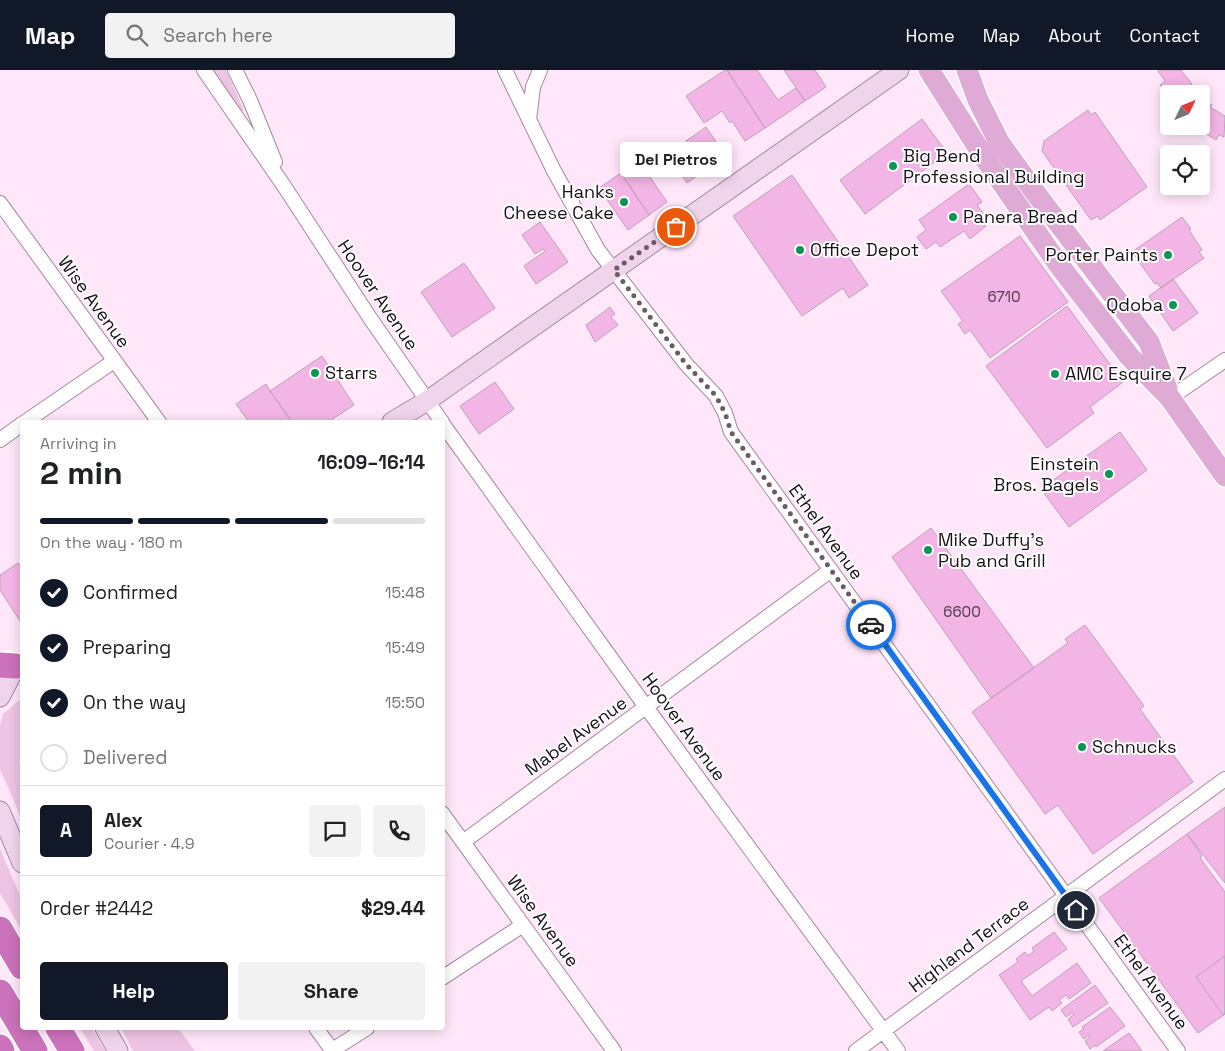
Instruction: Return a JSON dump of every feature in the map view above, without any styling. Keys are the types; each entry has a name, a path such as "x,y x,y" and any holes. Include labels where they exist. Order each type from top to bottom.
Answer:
{"highway":[{"path":"0,929 20,964"},
{"path":"0,992 20,1026"},
{"path":"23,1030 35,1051"},
{"path":"59,1030 72,1051"}],"main road":[{"path":"395,420 427,401 899,70"},
{"path":"929,70 984,157 1060,265 1129,356 1170,398 1225,476"},
{"path":"967,70 978,100 1000,142 1149,342 1170,398"},
{"path":"0,697 10,668"},
{"path":"0,811 20,857"},
{"path":"106,1030 118,1051"}],"street":[{"name":"Hoover Avenue","path":"204,70 440,420"},
{"name":"Hoover Avenue","path":"235,70 250,100 284,186"},
{"name":"Ethel Avenue","path":"505,70 554,171 598,250 686,364 716,396 725,413 731,432 1178,1051"},
{"path":"529,120 533,87 540,70"},
{"name":"Wise Avenue","path":"0,203 158,420"},
{"path":"1170,398 1225,360"},
{"path":"28,420 114,361"},
{"path":"0,440 20,426"},
{"name":"Hoover Avenue","path":"445,427 646,707 898,1051"},
{"name":"Mabel Avenue","path":"463,842 831,570"},
{"name":"Highland Terrace","path":"856,1051 1225,779"},
{"name":"Wise Avenue","path":"445,817 614,1051"},
{"path":"445,976 523,925"},
{"path":"317,1030 332,1051 364,1030"}],"shaded area":[{"path":"213,70 226,70 244,110 240,111"},
{"path":"20,700 20,815 0,769 0,725 3,714"},
{"path":"0,849 20,895 20,928 0,893"},
{"path":"81,1030 93,1030 105,1051 94,1051"},
{"path":"122,1030 179,1030 195,1051 133,1051"}],"building":[{"path":"727,70 765,128 745,141 732,121 730,123 722,111 704,123 686,96"},
{"path":"727,70 757,70 778,100 796,88 805,101 765,128"},
{"path":"784,70 815,70 826,87 805,101"},
{"path":"1181,70 1192,84 1160,85 1165,81 1158,71"},
{"path":"1210,107 1225,116 1224,137 1219,135 1216,140 1208,135 1210,135"},
{"path":"1088,110 1091,115 1095,112 1147,187 1100,220 1098,216 1091,220 1042,151 1044,141"},
{"name":"Big Bend Professional Building","path":"922,119 947,153 865,214 840,180"},
{"path":"706,127 726,156 706,170 686,141"},
{"path":"689,145 706,170 687,183 670,158"},
{"path":"639,161 667,202 649,215 621,173"},
{"name":"Hanks Cheese Cake","path":"621,173 649,215 628,230 599,188"},
{"name":"Office Depot","path":"792,175 868,285 849,298 843,288 802,316 733,216"},
{"name":"Panera Bread","path":"969,184 982,202 977,205 985,216 980,219 986,226 970,239 964,231 940,247 936,242 926,249 917,237 926,230 919,220"},
{"name":"Porter Paints","path":"1182,217 1191,229 1189,230 1202,250 1199,252 1204,258 1161,288 1157,283 1155,284 1132,252"},
{"path":"540,222 568,262 536,284 524,266 545,251 543,249 535,254 522,235"},
{"path":"1020,236 1068,302 990,358 970,330 965,334 958,324 963,321 941,291"},
{"path":"464,263 495,308 452,337 421,292"},
{"name":"Qdoba","path":"1173,279 1198,313 1173,331 1149,296"},
{"name":"AMC Esquire 7","path":"1067,306 1123,382 1090,407 1094,413 1047,448 986,366"},
{"path":"610,307 615,314 611,317 618,325 595,342 586,325"},
{"name":"Starrs","path":"322,356 354,405 331,420 291,420 270,391"},
{"path":"495,382 514,409 479,434 460,406"},
{"path":"266,384 291,420 248,420 236,404"},
{"path":"1120,432 1147,470 1069,527 1041,489"},
{"path":"931,528 1034,668 991,698 892,557"},
{"path":"18,563 20,566 20,621 0,590 0,575"},
{"name":"Schnucks","path":"1085,625 1144,706 1140,709 1193,782 1093,854 1058,805 1045,814 972,712 1068,643 1065,639"},
{"path":"1225,807 1225,883 1187,834"},
{"path":"1187,834 1202,856 1200,858 1225,892 1225,1014 1198,1033 1099,898"},
{"path":"1054,932 1067,949 1021,981 1032,996 1077,963 1091,983 1069,999 1066,995 1059,1000 1062,1003 1052,1011 1049,1007 1030,1020 999,975 1018,962 1016,959 1025,952 1028,956 1034,951 1032,948"},
{"path":"1225,956 1225,1014 1223,1015 1196,977"},
{"path":"1095,985 1108,1003 1073,1027 1068,1019 1074,1014 1073,1012 1066,1017 1061,1010"},
{"path":"1110,1007 1125,1026 1096,1047 1095,1045 1090,1049 1085,1041 1090,1037 1089,1035 1084,1039 1079,1032 1084,1029 1082,1027"},
{"path":"1129,1033 1142,1051 1103,1051"}],"way so far":[{"path":"676,227 614,270 686,364 716,396 725,413 731,432 871,625"}],"place":[{"name":"Big Bend Professional Building","path":"893,166"},
{"name":"Hanks Cheese Cake","path":"624,202"},
{"name":"Panera Bread","path":"953,217"},
{"name":"Del Pietros","path":"676,227"},
{"name":"Office Depot","path":"800,250"},
{"name":"Porter Paints","path":"1168,255"},
{"name":"Qdoba","path":"1173,305"},
{"name":"Starrs","path":"315,373"},
{"name":"AMC Esquire 7","path":"1055,374"},
{"name":"Einstein Bros. Bagels","path":"1109,474"},
{"name":"Mike Duffy's Pub and Grill","path":"928,550"},
{"name":"Schnucks","path":"1082,747"}],"route":[{"path":"871,625 1076,910"}]}
